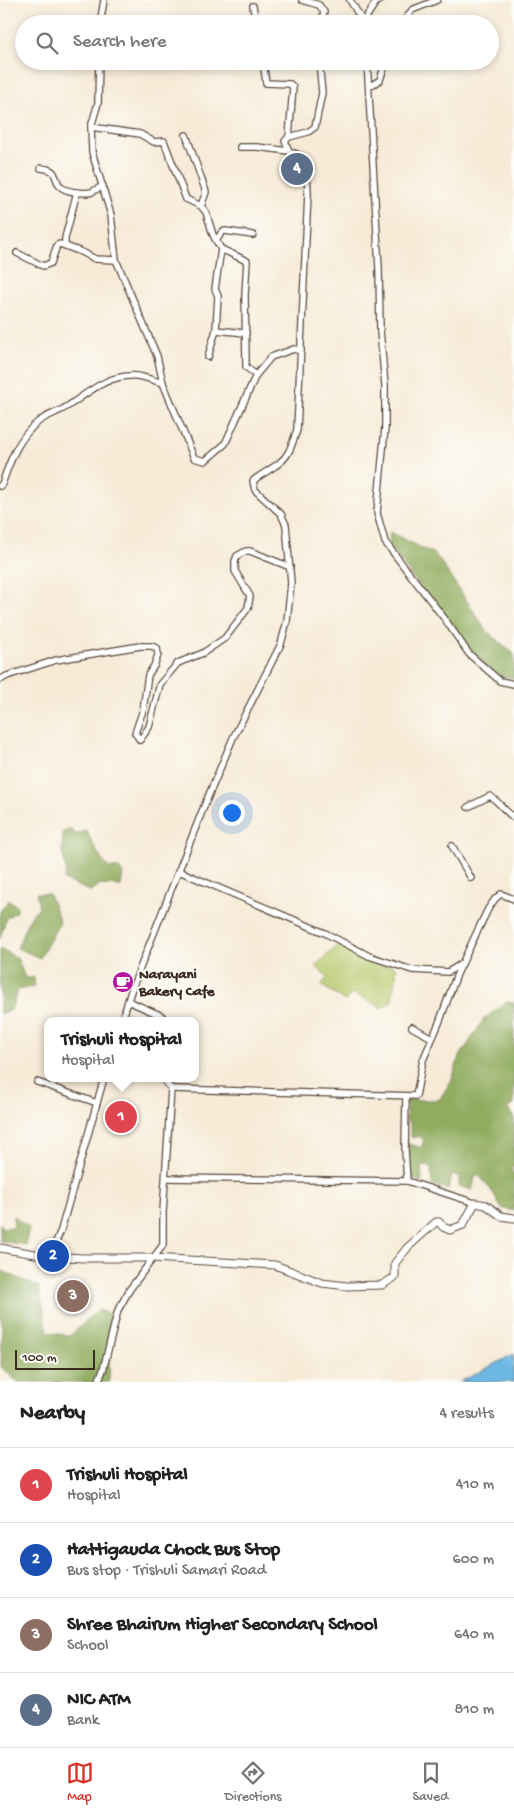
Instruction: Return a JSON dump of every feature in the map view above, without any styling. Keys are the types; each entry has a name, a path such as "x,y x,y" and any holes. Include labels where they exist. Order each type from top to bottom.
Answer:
{"street":[{"path":"102,15 104,0"},
{"path":"302,0 319,4 324,12 324,15"},
{"path":"350,0 358,15"},
{"path":"368,15 376,2 381,0"},
{"path":"408,15 412,10 437,0"},
{"path":"253,6 254,15"},
{"path":"99,70 98,103 91,127 92,152 111,215 116,260 157,356 163,383 194,458 205,460 225,444 256,375 272,357 294,349 302,352"},
{"path":"264,70 266,83 290,84 293,87 289,138"},
{"path":"289,151 285,141 308,132 315,127 322,93 320,70"},
{"path":"368,70 379,268 385,428 377,513 385,542 444,618 469,654 500,681 514,684"},
{"path":"370,86 380,80 383,70"},
{"path":"91,127 140,134 154,142 164,141 186,199 201,206 206,212 216,241 221,248 247,261 245,295 246,367 256,375"},
{"path":"186,135 206,192 201,206"},
{"path":"123,1017 204,804 233,738 281,644 290,602 291,583 286,525 281,514 255,490 253,481 260,474 276,466 288,455 297,430 302,352 308,194 307,171 303,157 289,151 240,147"},
{"path":"41,168 54,172 61,187 77,192 91,192 103,186"},
{"path":"65,245 65,238 77,192"},
{"path":"216,241 222,232 226,231 253,236"},
{"path":"17,253 43,266 51,263 57,245 60,244 100,261 116,260"},
{"path":"208,357 216,330 218,296 215,289 221,248"},
{"path":"216,330 246,333"},
{"path":"0,486 20,442 38,422 67,406 94,387 115,378 137,376 163,383"},
{"path":"0,680 56,660 140,646 157,648 158,656 148,675 143,710 135,733 140,740 149,727 160,684 178,663 203,652 224,638 248,608 250,596 235,571 237,556 250,551 290,567"},
{"path":"468,807 490,796 498,801 506,812 514,818"},
{"path":"452,846 471,878"},
{"path":"179,871 325,933 369,956 412,970 448,972 456,969 462,963"},
{"path":"171,1089 416,1096 423,1060 462,963 488,910 495,899 501,894 514,899"},
{"path":"128,1001 162,1016"},
{"path":"412,1027 432,1038"},
{"path":"37,1082 97,1103"},
{"path":"49,1255 61,1230 103,1082"},
{"path":"98,1382 103,1370 118,1310 130,1289 163,1245 171,1089 165,1082"},
{"path":"406,1096 405,1150 407,1181"},
{"path":"166,1178 407,1181 486,1205 501,1216 514,1218"},
{"path":"0,1248 19,1253 82,1258 152,1258 275,1265 322,1283 347,1286 382,1284 395,1277 395,1263 408,1246 436,1222 450,1230 463,1225 475,1203"}],"green space":[{"path":"390,532 436,555 487,631 514,654 514,678 493,675 444,618 389,546"},
{"path":"71,829 75,834 87,831 105,864 109,868 118,868 123,873 121,886 100,885 90,891 64,880 66,870 62,851 63,832"},
{"path":"36,893 49,894 60,922 40,958 17,948 28,921 39,907"},
{"path":"9,900 17,906 17,911 6,918 0,939 0,911"},
{"path":"341,943 352,951 397,968 392,1001 382,1008 353,993 345,1001 321,985 328,977 315,966"},
{"path":"0,948 17,958 25,978 34,977 35,986 18,990 11,1010 0,1014"},
{"path":"507,1002 514,1003 514,1105 507,1108 514,1118 514,1166 511,1170 514,1174 514,1211 501,1208 490,1189 476,1174 472,1190 459,1186 459,1175 452,1175 448,1190 432,1185 431,1167 421,1166 422,1182 410,1178 407,1143 421,1148 424,1140 419,1136 412,1138 410,1122 406,1120 407,1100 439,1100 451,1081 459,1058 484,1019"},
{"path":"13,1216 29,1228 26,1245 0,1241 0,1223 2,1228 14,1227"},
{"path":"0,1270 39,1287 48,1332 70,1336 98,1310 110,1314 109,1382 18,1382 1,1367"}],"water":[{"path":"514,1354 514,1382 460,1382"}],"place":[{"name":"NIC ATM","path":"297,169"},
{"name":"Narayani Bakery Cafe","path":"123,982"},
{"name":"Trishuli Hospital","path":"121,1117"},
{"name":"Hattigauda Chock Bus Stop","path":"53,1256"},
{"name":"Shree Bhairum Higher Secondary School","path":"73,1296"}]}
